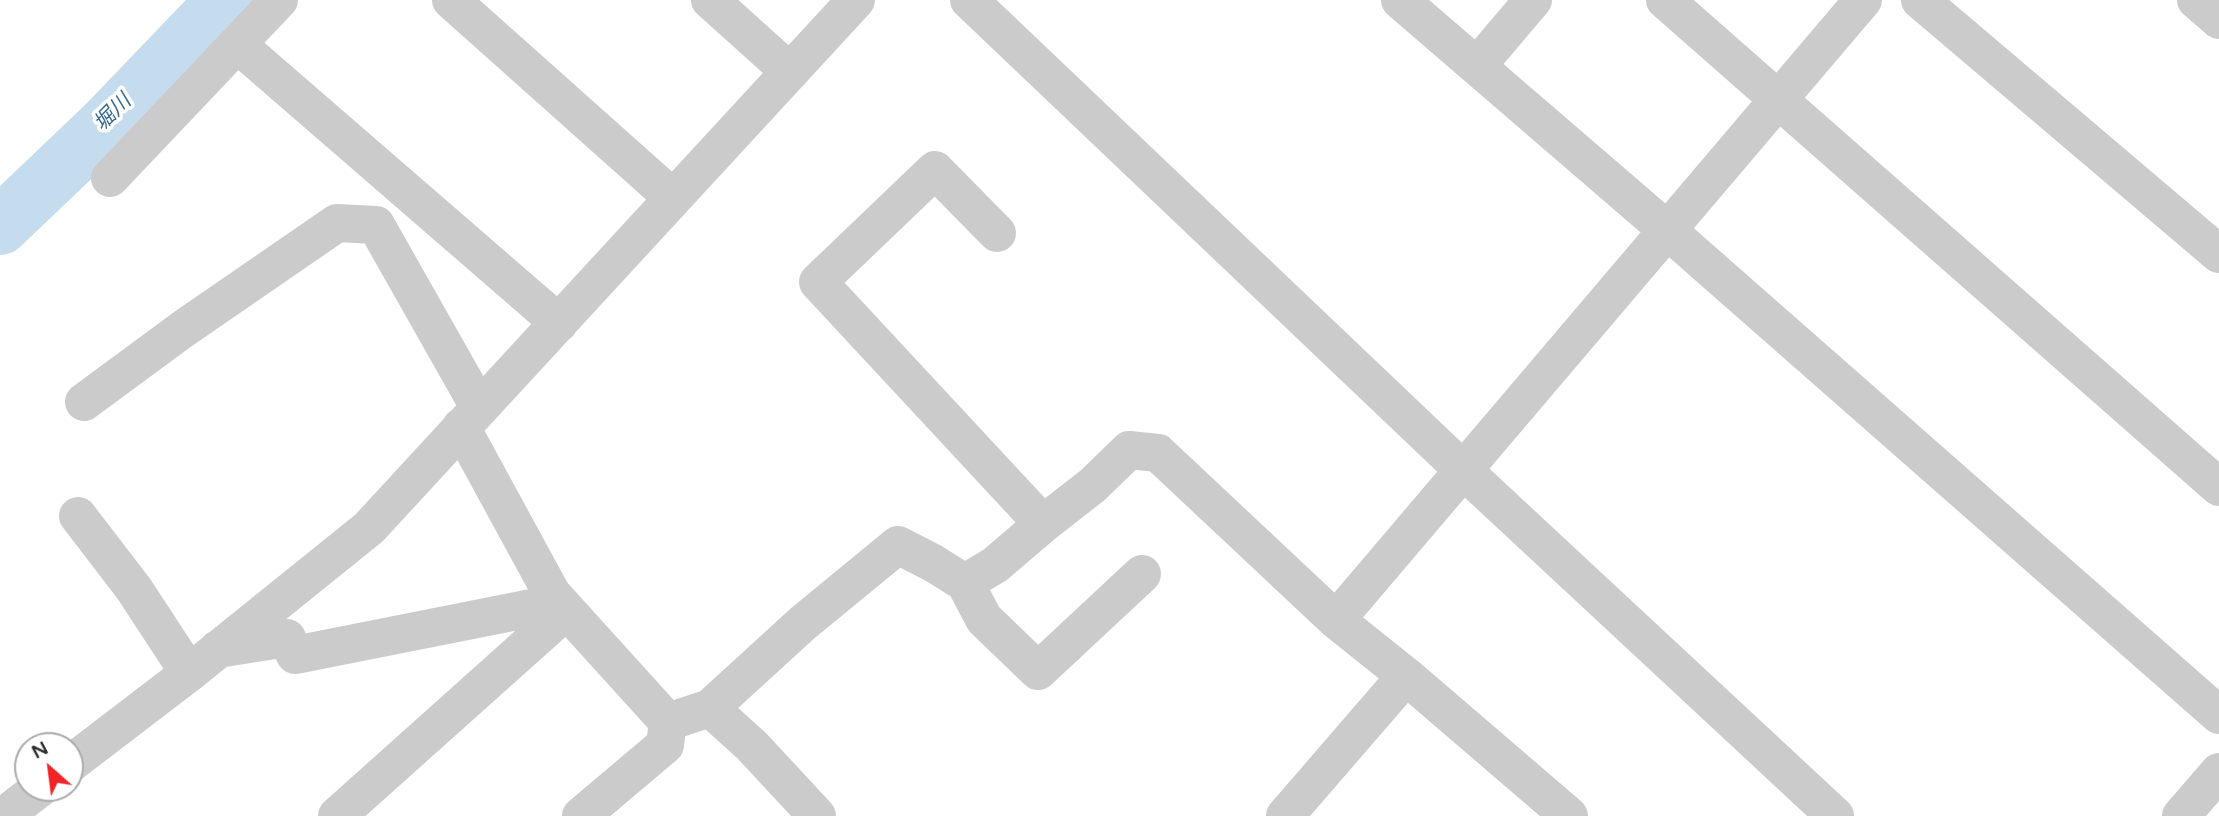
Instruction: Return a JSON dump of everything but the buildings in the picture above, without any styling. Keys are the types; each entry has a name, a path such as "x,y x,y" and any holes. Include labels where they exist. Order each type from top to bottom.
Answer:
{"street":[{"path":"110,178 279,0"},
{"path":"451,0 673,198"},
{"path":"710,0 790,72"},
{"path":"84,753 189,673 369,528 856,0"},
{"path":"969,0 1463,470 1835,816"},
{"path":"1400,0 1667,230 2219,715"},
{"path":"1477,66 1533,0"},
{"path":"1665,0 2219,487"},
{"path":"1336,620 1863,0"},
{"path":"1920,0 2219,254"},
{"path":"2196,0 2219,20"},
{"path":"237,44 559,323"},
{"path":"997,233 935,170 818,282 1043,524"},
{"path":"84,402 183,329 337,223 376,225 559,603 668,722 665,745 581,816"},
{"path":"965,583 995,565 1093,485 1129,450 1158,453 1336,620 1406,676 1552,811"},
{"path":"78,516 134,589 189,673"},
{"path":"668,722 710,708 803,623 898,545 965,583 984,619 1038,671 1142,574"},
{"path":"218,649 287,638 295,655 559,603"},
{"path":"337,816 559,603"},
{"path":"1285,816 1406,676"},
{"path":"710,708 752,746 817,816"},
{"path":"2181,816 2219,772"},
{"path":"4,816 22,802"}],"waterway":[{"name":"堀川","path":"0,226 106,125 226,0"}]}
